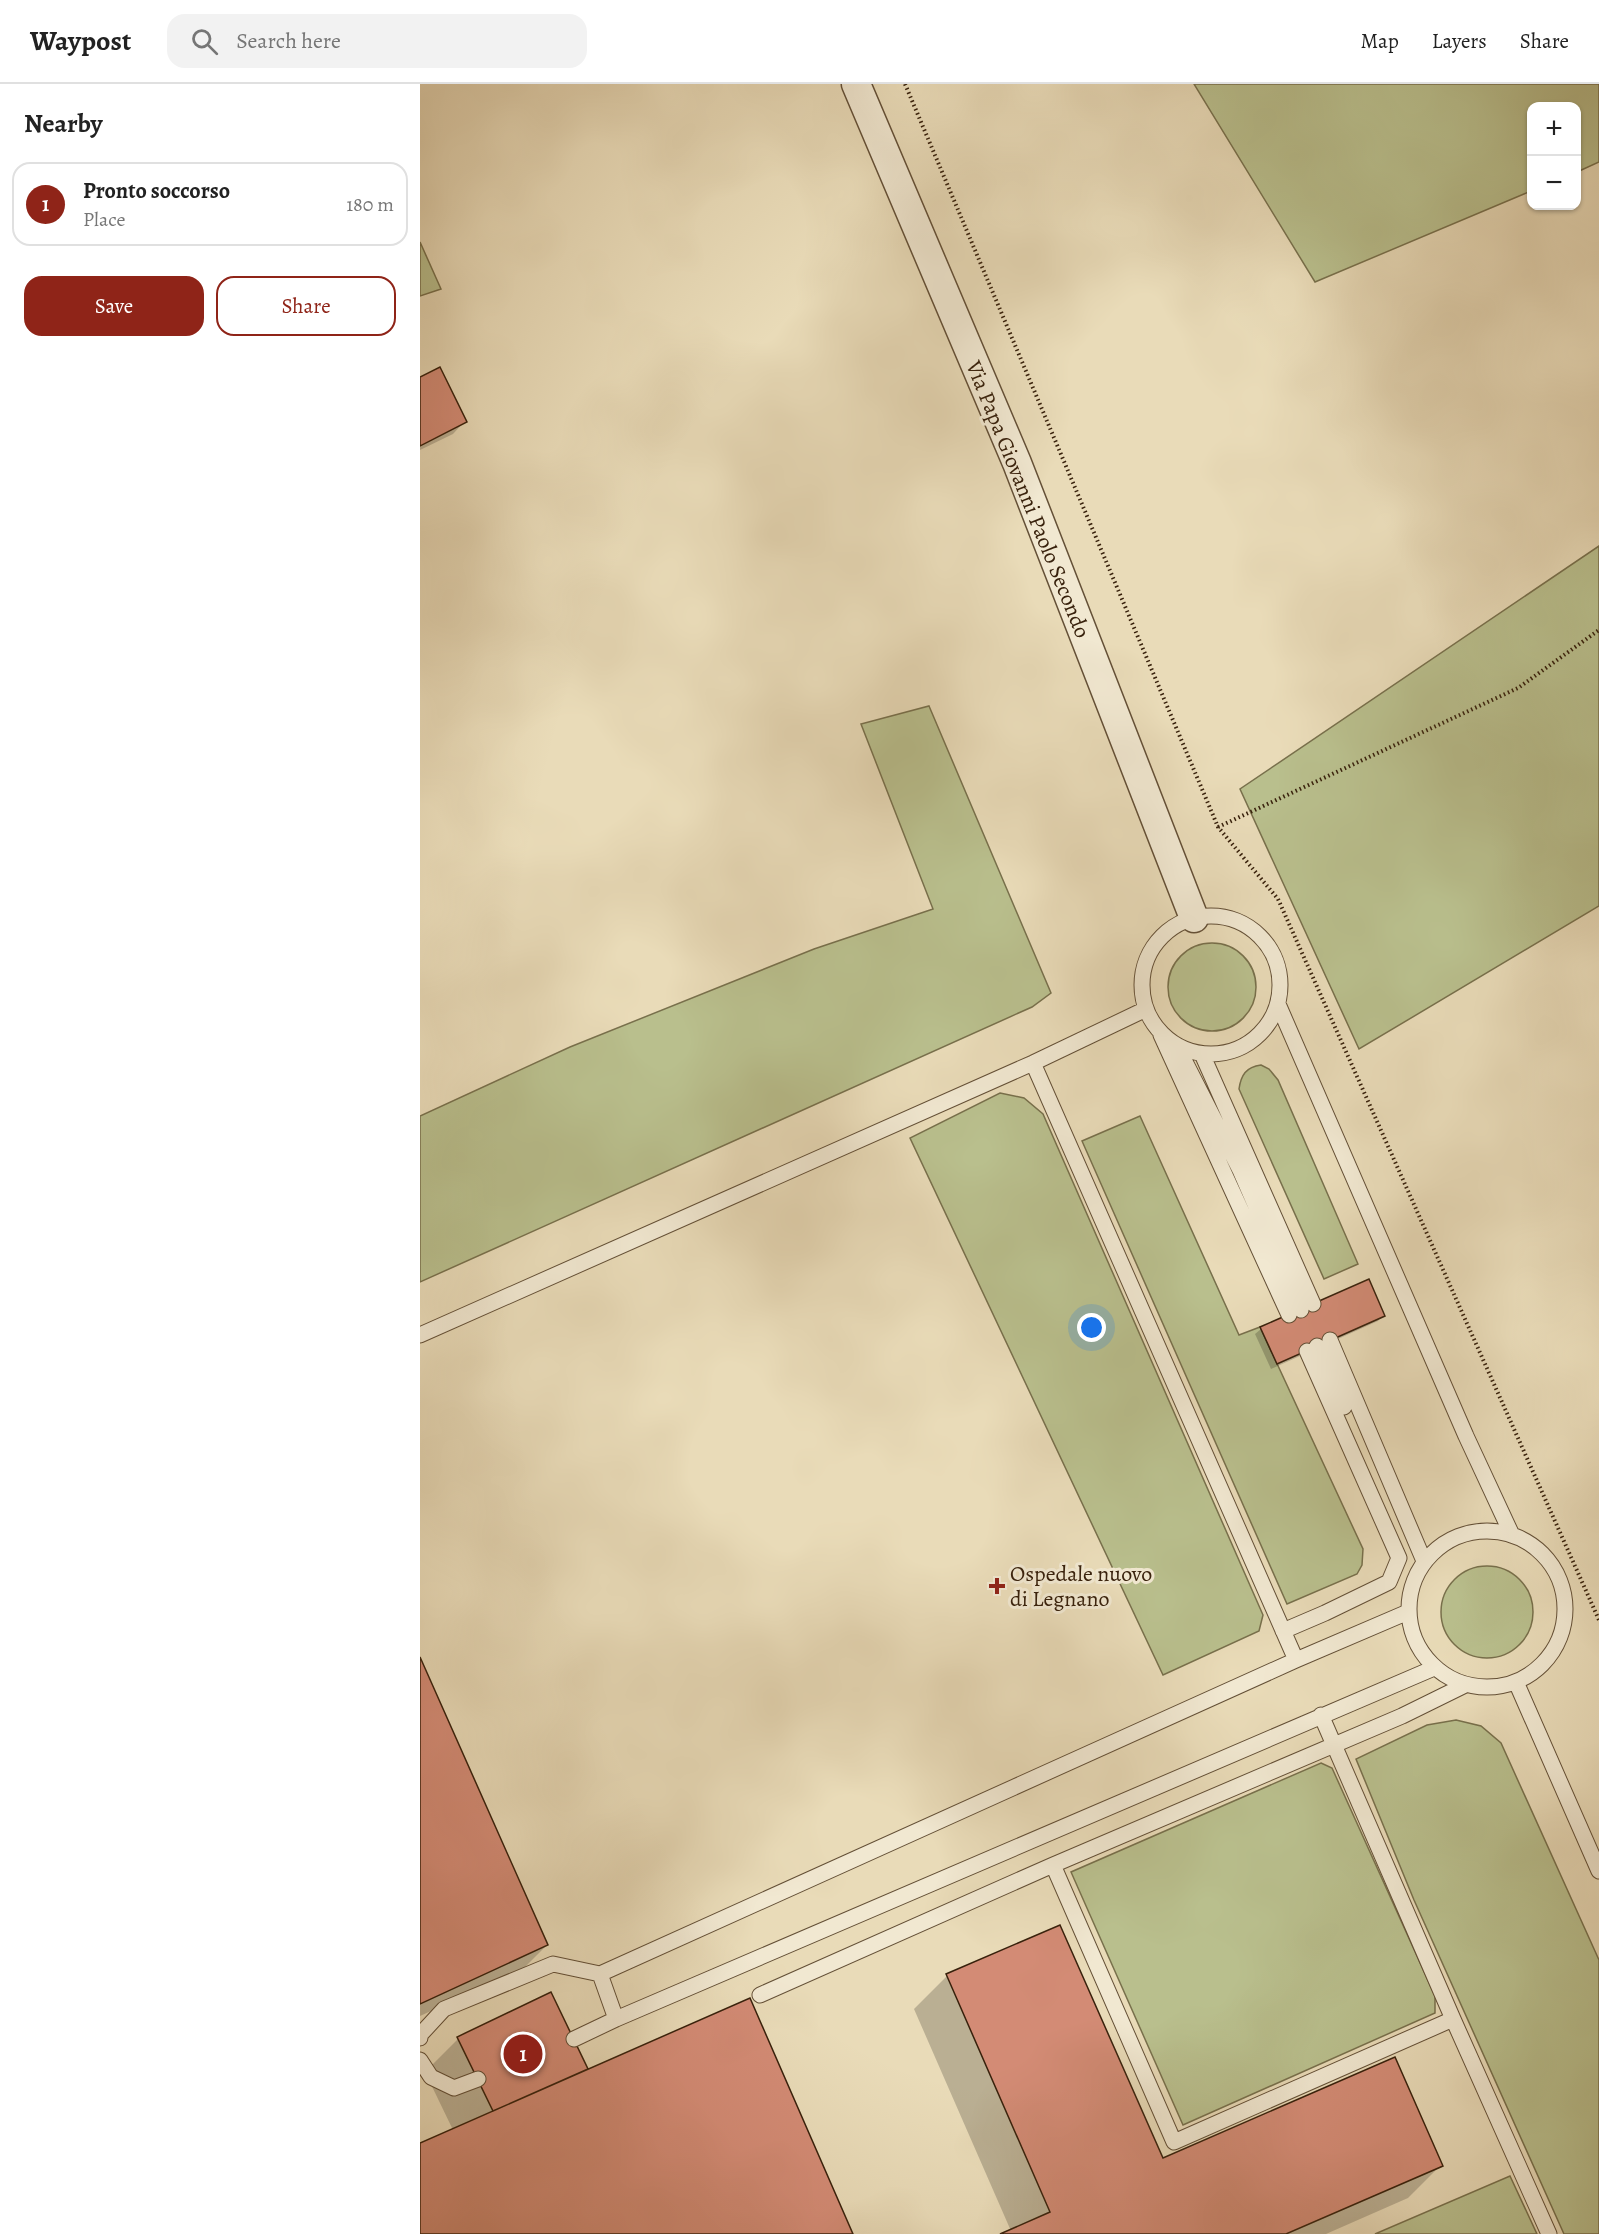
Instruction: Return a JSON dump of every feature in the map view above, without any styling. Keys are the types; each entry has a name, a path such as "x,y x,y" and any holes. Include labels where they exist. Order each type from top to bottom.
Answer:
{"street":[{"name":"Via Papa Giovanni Paolo Secondo","path":"856,84 1017,463 1194,918"}],"lane":[{"path":"1160,1032 1177,1046 1202,1054 1222,1054 1241,1048 1258,1038 1270,1022 1278,1004 1281,982 1276,961 1265,942 1249,927 1229,918 1207,916 1194,918 1165,934 1152,949 1144,968 1142,989 1146,1009 1160,1032 1301,1309"},
{"path":"1278,1004 1466,1436 1512,1535"},
{"path":"420,1335 1033,1063 1146,1009"},
{"path":"1177,1046 1240,1170 1301,1309"},
{"path":"1202,1054 1301,1309"},
{"path":"1033,1063 1296,1660"},
{"path":"1283,1631 1389,1581 1399,1558 1318,1346 1420,1567"},
{"path":"1493,1531 1512,1535 1533,1546 1550,1563 1561,1584 1565,1608 1563,1631 1552,1653 1536,1671 1516,1682 1491,1688 1466,1685 1434,1668 1420,1652 1412,1633 1408,1612 1412,1585 1420,1567 1438,1548 1455,1538 1493,1531"},
{"path":"420,2038 420,2035 444,2008 553,1964 600,1974 1296,1660 1408,1612"},
{"path":"574,2039 1434,1668"},
{"path":"1516,1682 1599,1871"},
{"path":"760,1995 1053,1865 1402,1716 1466,1685"},
{"path":"1322,1715 1453,2019 1550,2234"},
{"path":"1053,1865 1174,2142 1453,2019"},
{"path":"600,1974 616,2019"},
{"path":"420,2060 431,2076 454,2088 478,2079"}],"path":[{"path":"905,84 1218,827 1278,899 1599,1620"},
{"path":"1218,827 1518,688 1599,630"}],"green space":[{"path":"1194,84 1599,84 1599,162 1581,170 1581,102 1527,102 1527,193 1315,282"},
{"path":"420,242 441,289 420,296"},
{"path":"1599,546 1599,906 1359,1049 1240,789"},
{"path":"929,706 1051,993 1032,1007 420,1282 420,1116 570,1047 814,949 933,909 861,724"},
{"path":"1212,943 1237,950 1249,962 1256,987 1249,1012 1237,1024 1212,1031 1187,1024 1175,1012 1168,987 1175,962 1187,950"},
{"path":"1261,1065 1269,1069 1278,1080 1358,1264 1324,1279 1239,1089 1245,1072"},
{"path":"1000,1093 1024,1098 1043,1114 1263,1615 1259,1631 1163,1675 910,1138"},
{"path":"1140,1116 1239,1335 1260,1327 1363,1549 1362,1565 1357,1574 1287,1604 1082,1141"},
{"path":"1487,1566 1513,1574 1525,1586 1533,1612 1525,1638 1513,1650 1487,1658 1461,1650 1449,1638 1441,1612 1449,1586 1461,1574"},
{"path":"1456,1720 1481,1726 1501,1743 1599,1960 1599,2234 1564,2234 1414,1900 1356,1759 1427,1725"},
{"path":"1321,1763 1332,1768 1435,1996 1435,2013 1183,2125 1071,1872"},
{"path":"1510,2176 1537,2234 1375,2234"}],"building":[{"path":"440,367 467,422 420,446 420,377"},
{"path":"1369,1279 1385,1316 1277,1364 1260,1327"},
{"path":"420,1657 548,1945 420,2004"},
{"path":"1060,1925 1163,2158 1395,2057 1443,2166 1286,2234 1000,2234 1050,2212 946,1974"},
{"path":"551,1992 588,2069 493,2111 457,2037"},
{"path":"750,1998 853,2234 420,2234 420,2143"}],"place":[{"name":"Ospedale nuovo di Legnano","path":"997,1586"},
{"name":"Pronto soccorso","path":"523,2054"}]}
